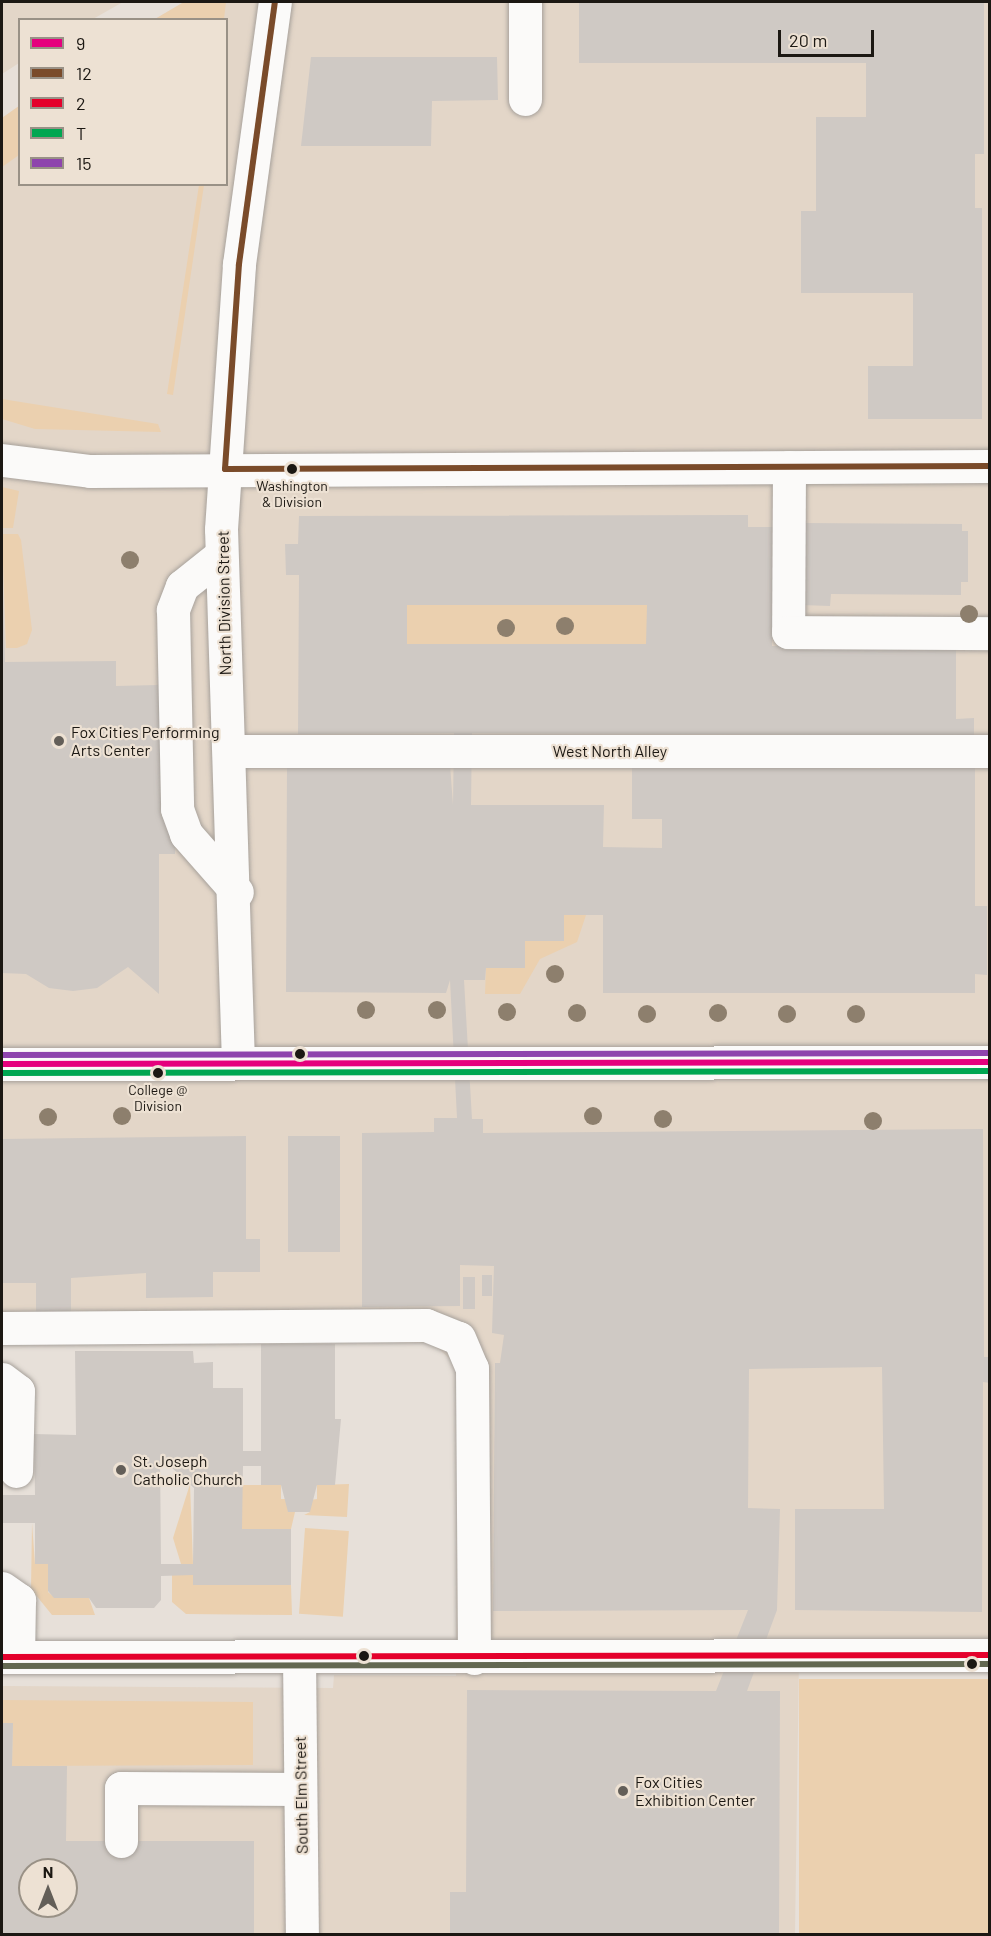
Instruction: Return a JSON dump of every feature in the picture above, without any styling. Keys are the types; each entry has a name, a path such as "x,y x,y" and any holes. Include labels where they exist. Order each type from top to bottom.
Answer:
{"street":[{"name":"North Division Street","path":"238,1064 237,892 221,555 239,264 275,2"},
{"path":"525,2 525,99"},
{"path":"2,460 90,471 990,466"},
{"path":"789,467 788,632 990,633"},
{"path":"221,555 182,586 173,610 177,809 186,834 237,892"},
{"name":"West North Alley","path":"230,751 990,751"},
{"path":"2,1064 990,1062"},
{"path":"2,1329 426,1325 459,1338 472,1368 474,1658"},
{"path":"2,1379 18,1391 16,1471"},
{"path":"2,1588 19,1600 10,1657 474,1658 990,1655"},
{"name":"South Elm Street","path":"299,1656 302,1935"},
{"path":"121,1841 121,1788 300,1789"}],"shaded area":[{"path":"2,2 123,2 95,18 18,18 18,64 2,74"},
{"path":"184,2 989,2 989,1655 799,1657 795,1934 2,1934 2,1686 333,1688 334,1675 456,1676 458,1366 432,1343 2,1336 2,118 18,107 18,186 228,186 228,18 157,18"},
{"path":"184,2 226,2 224,18 157,18"},
{"path":"18,107 18,156 2,167 2,118"},
{"path":"199,186 204,186 173,395 167,394"},
{"path":"2,399 158,424 161,432 35,429 2,419"},
{"path":"2,487 19,491 13,528 2,528"},
{"path":"2,534 18,534 21,540 32,630 27,644 17,648 6,648"},
{"path":"407,605 647,605 647,644 407,644"},
{"path":"564,915 586,915 577,942 540,959 520,994 485,994 486,968 525,941 564,941"},
{"path":"190,1484 193,1564 181,1564 173,1538"},
{"path":"349,1484 347,1517 304,1515 310,1512 310,1500 317,1499 317,1485"},
{"path":"242,1485 281,1485 281,1499 288,1499 295,1512 291,1529 242,1529"},
{"path":"32,1523 35,1564 48,1564 48,1592 55,1598 89,1598 95,1615 52,1615 31,1589"},
{"path":"305,1528 349,1531 343,1617 299,1614"},
{"path":"172,1575 193,1575 194,1585 291,1585 292,1615 186,1614 172,1602"},
{"path":"799,1679 989,1679 989,1934 799,1934"},
{"path":"2,1700 253,1702 253,1765 12,1766 13,1724 2,1723"}],"building":[{"path":"579,2 984,2 984,154 975,154 975,208 982,208 982,419 868,419 868,366 913,366 913,293 801,293 801,211 816,211 816,117 866,117 866,63 579,63"},
{"path":"311,57 497,57 498,100 432,101 431,146 301,146"},
{"path":"748,515 748,527 774,527 772,646 956,646 956,719 974,718 974,735 472,733 471,805 604,805 603,847 662,848 662,819 632,819 632,764 880,769 880,762 975,762 975,906 987,906 987,975 975,974 975,993 603,993 603,915 564,915 564,941 525,941 525,968 486,968 485,980 464,980 472,1119 483,1119 483,1133 983,1129 984,1357 990,1357 990,1383 983,1382 982,1612 795,1610 795,1509 884,1509 882,1367 749,1369 748,1508 780,1509 777,1610 747,1691 780,1691 779,1934 450,1934 450,1892 466,1892 467,1690 716,1691 748,1610 493,1611 495,1363 500,1363 504,1335 492,1333 494,1266 460,1265 460,1306 362,1307 362,1133 434,1132 434,1118 457,1118 450,980 446,993 286,992 287,765 450,765 453,805 454,733 298,734 299,575 286,575 285,544 298,544 299,516","holes":["407,605 647,605 646,644 407,644"]},
{"path":"802,523 962,524 962,531 968,531 968,582 961,582 961,595 831,594 830,606 801,605"},
{"name":"Fox Cities Performing Arts Center","path":"2,555 5,662 116,661 116,686 158,685 158,674 177,673 175,854 159,854 159,994 128,967 97,988 73,991 49,988 26,974 2,973"},
{"path":"246,1136 246,1239 260,1239 260,1272 213,1272 213,1297 146,1298 146,1273 71,1278 71,1312 36,1312 36,1283 2,1283 2,1139"},
{"path":"288,1136 340,1136 340,1252 288,1252"},
{"path":"482,1275 492,1275 492,1296 482,1296"},
{"path":"463,1277 475,1277 475,1309 463,1309"},
{"path":"261,1344 335,1344 335,1419 341,1419 335,1485 317,1485 310,1512 288,1512 281,1485 261,1485 261,1466 243,1466 242,1529 291,1529 291,1585 193,1585 193,1575 161,1576 161,1600 154,1608 96,1608 89,1598 54,1598 48,1591 48,1564 35,1564 35,1523 2,1523 2,1495 35,1495 34,1434 76,1435 75,1351 193,1351 194,1363 213,1362 213,1388 243,1388 243,1451 261,1451","holes":["160,1457 194,1488 193,1564 161,1564"]},
{"path":"2,1723 13,1723 12,1766 67,1766 66,1841 254,1841 254,1934 2,1934"}],"transit line":[{"name":"12","path":"225,469 239,264 275,2"},
{"name":"12","path":"225,469 990,466"},
{"name":"15","path":"2,1055 990,1053"},
{"name":"9","path":"2,1064 990,1062"},
{"name":"T","path":"2,1073 990,1071"},
{"name":"2","path":"2,1657 990,1655"},
{"path":"2,1666 990,1664"}],"place":[{"name":"Washington & Division","path":"292,469"},
{"name":"Fox Cities Performing Arts Center","path":"59,741"},
{"name":"College @ Division","path":"158,1073"},
{"name":"St. Joseph Catholic Church","path":"121,1470"},
{"name":"Fox Cities Exhibition Center","path":"623,1791"}]}
